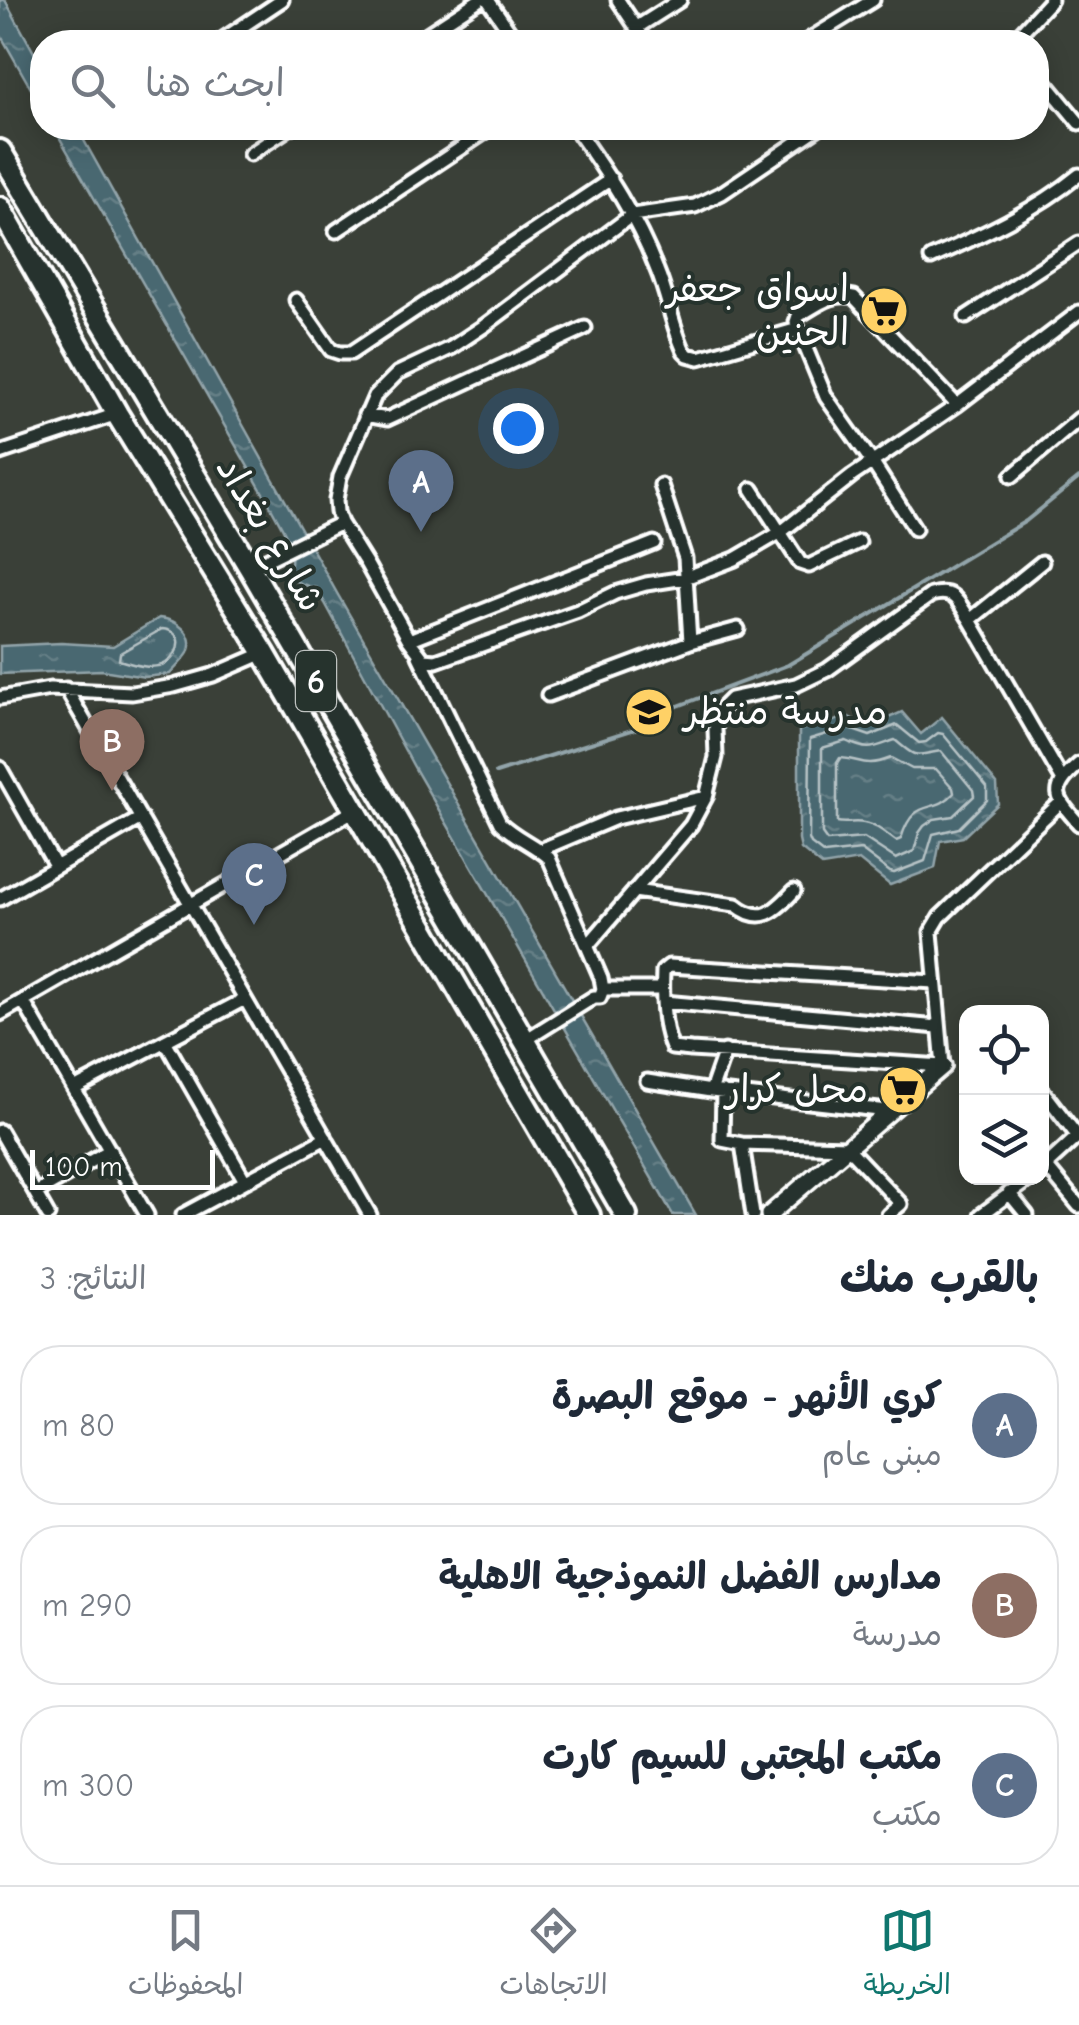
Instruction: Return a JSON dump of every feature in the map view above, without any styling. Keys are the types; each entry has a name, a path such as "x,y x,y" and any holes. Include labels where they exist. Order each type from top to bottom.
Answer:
{"highway":[{"name":"شارع بغداد","path":"0,151 532,1037 626,1215"},
{"name":"شارع بغداد","path":"0,208 117,414 264,652 589,1215"}],"street":[{"path":"237,30 282,0"},
{"path":"434,30 479,0"},
{"path":"488,0 509,30"},
{"path":"618,0 636,28 680,0"},
{"path":"824,30 873,0"},
{"path":"1024,30 1050,0"},
{"path":"1049,87 1079,123"},
{"path":"250,154 271,140"},
{"path":"336,231 473,140"},
{"path":"584,140 632,215 658,273 681,346 688,355 705,357 798,329"},
{"path":"800,140 722,193 695,206 632,215 468,338 389,379 374,396 337,488 337,512 408,640 424,660 436,661 578,611 614,592 685,578 735,559 781,532 1079,312"},
{"path":"930,258 1026,210 1079,175"},
{"path":"296,300 331,350 351,353 611,179"},
{"path":"966,316 1079,242"},
{"path":"915,529 826,396 798,329 798,316 834,296 854,297 957,405"},
{"path":"365,416 387,419 585,328"},
{"path":"0,453 117,414"},
{"path":"1012,476 1079,419"},
{"path":"661,485 686,558 690,642"},
{"path":"752,489 800,563 809,566 859,542"},
{"path":"250,568 341,523"},
{"path":"408,640 654,543"},
{"path":"970,620 1042,562"},
{"path":"588,945 691,825 706,798 721,709 732,699 796,685 827,670 931,594 943,591 953,595 1062,779"},
{"path":"548,695 690,642 738,629"},
{"path":"0,698 50,689 132,693 174,686 264,652"},
{"path":"420,656 500,823 549,858 601,978 598,993"},
{"path":"66,689 367,1214"},
{"path":"1079,764 1062,779 1057,791 1060,803 1079,824"},
{"path":"0,768 56,867"},
{"path":"540,850 616,818 706,798"},
{"path":"943,1066 931,932 940,916 1060,803"},
{"path":"0,1014 355,810"},
{"path":"0,899 141,818"},
{"path":"634,891 736,905 744,912 763,916 774,911 794,891"},
{"path":"934,982 670,966 663,972 666,1035 672,1048 943,1066"},
{"path":"532,1037 598,993 663,996 938,1028"},
{"path":"74,1089 245,998"},
{"path":"23,1001 147,1215"},
{"path":"166,1041 245,1181"},
{"path":"724,1051 717,1092 722,1140 847,1147 901,1204 888,1215"},
{"path":"769,1215 943,1066"},
{"path":"647,1080 888,1111"},
{"path":"1046,1095 1078,1136 1049,1161"},
{"path":"0,1131 48,1215"},
{"path":"182,1215 326,1138"},
{"path":"742,1144 753,1215"},
{"path":"36,1192 110,1150"},
{"path":"1049,1173 1079,1206"},
{"path":"981,1215 1020,1185"},
{"path":"1009,1193 1027,1215"}],"water":[{"path":"0,0 5,0 30,45 30,87 0,34"},
{"path":"61,140 84,140 338,595 696,1215 673,1215 414,767 325,603 316,588 292,577 290,545"},
{"path":"159,618 178,624 190,639 188,653 170,674 145,677 102,670 0,674 0,646 113,646"},
{"path":"902,712 921,734 942,717 997,784 998,804 963,837 940,841 935,868 890,885 859,860 822,866 801,849 799,840 799,730 849,717 868,727"}],"waterway":[{"path":"496,773 635,729 662,712 788,665 1026,521 1079,478"}],"place":[{"name":"اسواق جعفر الحنين","path":"884,311"},
{"name":"كري الأنهر - موقع البصرة","path":"421,532"},
{"name":"مدرسة منتظر","path":"649,712"},
{"name":"مدارس الفضل النموذجية الاهلية","path":"112,791"},
{"name":"مكتب المجتبى للسيم كارت","path":"254,925"},
{"name":"محل كرار","path":"903,1090"}]}
